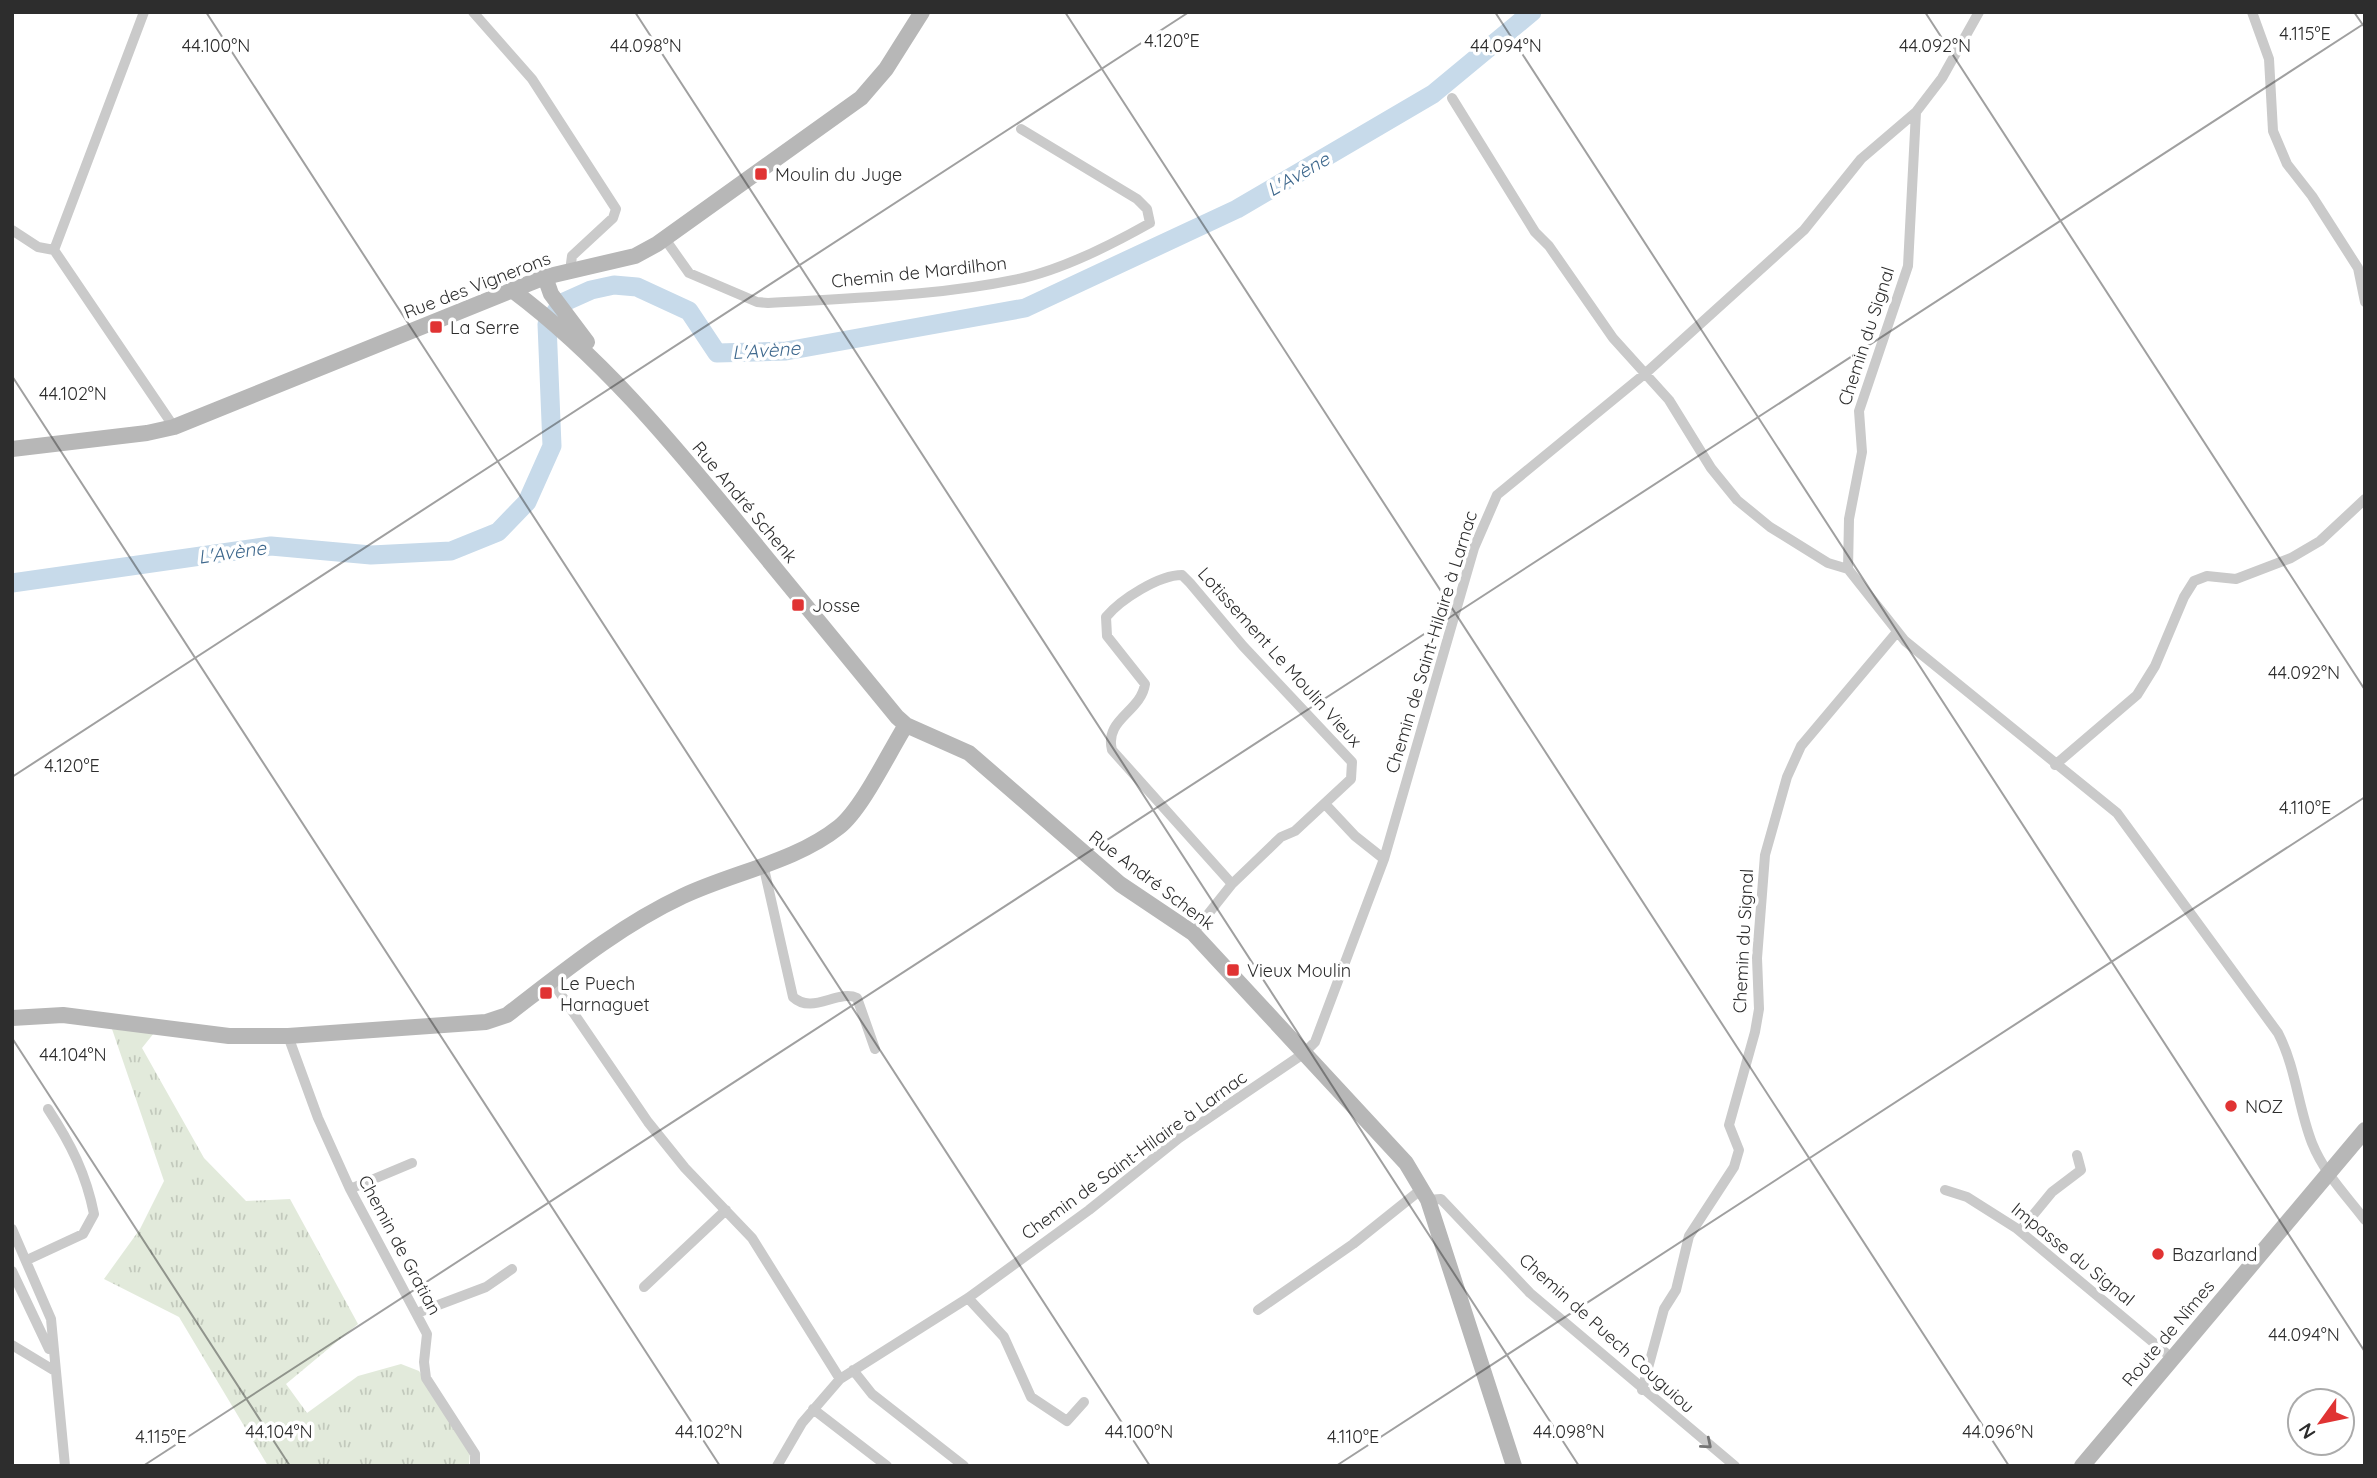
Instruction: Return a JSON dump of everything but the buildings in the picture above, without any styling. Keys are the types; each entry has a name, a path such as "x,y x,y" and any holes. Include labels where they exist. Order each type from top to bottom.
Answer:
{"street":[{"path":"54,250 144,12"},
{"path":"472,12 532,79 615,209 613,218 572,257 570,271"},
{"name":"Rue des Vignerons","path":"12,449 147,433 174,426 545,277 635,257 861,98 886,69 922,12"},
{"name":"Chemin de Saint-Hilaire à Larnac","path":"777,1466 813,1409 840,1379 968,1298 1089,1210 1179,1138 1303,1054 1315,1042 1384,859 1474,548 1497,495 1647,372 1804,230 1861,159 1916,112 1942,78 1979,12"},
{"path":"2252,12 2269,59 2273,131 2287,164 2312,196 2358,268 2365,302"},
{"path":"1452,98 1535,232 1549,247 1613,338 1647,372 1669,400 1712,468 1737,500 1770,527 1828,563 1848,569 1897,632 2055,765 2117,813 2278,1033 2295,1074 2308,1130 2328,1174 2365,1220"},
{"name":"Chemin du Signal","path":"1848,569 1849,519 1862,452 1859,411 1908,266 1916,112"},
{"name":"Chemin de Mardilhon","path":"664,239 689,273 757,302 768,303 928,291 1023,277 1089,254 1150,223 1146,209 1137,199 1021,129"},
{"path":"12,230 38,247 54,250 174,426"},
{"name":"Rue André Schenk","path":"545,277 568,326 688,462 906,724 969,753 1120,884 1193,933 1406,1163 1426,1194 1514,1466"},
{"name":"Rue André Schenk","path":"512,290 568,326"},
{"path":"2055,765 2137,695 2155,666 2184,597 2194,581 2207,576 2236,579 2291,558 2320,541 2365,499"},
{"name":"Lotissement Le Moulin Vieux","path":"1193,933 1232,884 1281,837 1295,831 1351,779 1352,762 1243,646 1182,575 1171,575 1113,608 1106,617 1107,636 1145,684 1144,694 1111,730 1112,750 1232,884"},
{"name":"Chemin du Signal","path":"1642,1390 1664,1309 1676,1290 1689,1236 1734,1167 1739,1150 1729,1125 1759,1009 1757,958 1765,855 1787,776 1801,746 1897,632"},
{"path":"12,1018 63,1015 229,1036 288,1036 486,1023 507,1015 638,920 685,895 805,848 841,826 852,813 906,724"},
{"path":"1325,804 1355,836 1384,859"},
{"path":"763,864 793,996 799,1002 810,1003 849,994 857,998 875,1049"},
{"path":"551,981 648,1122 752,1238 840,1379"},
{"name":"Chemin de Gratian","path":"288,1036 318,1118 350,1189 427,1334 424,1362 426,1378 475,1454 475,1466"},
{"path":"27,1260 83,1234 94,1214 87,1179 72,1147 48,1109"},
{"name":"Route de Nîmes","path":"2082,1466 2365,1130"},
{"path":"2020,1231 2052,1192 2081,1170 2077,1156"},
{"path":"350,1189 412,1163"},
{"name":"Impasse du Signal","path":"1945,1190 1967,1197 2020,1231 2172,1358"},
{"path":"1258,1310 1426,1194"},
{"name":"Chemin de Puech Couguiou","path":"1426,1194 1441,1199 1530,1293 1735,1466"},
{"path":"644,1287 726,1210"},
{"path":"12,1229 51,1319 65,1466"},
{"path":"417,1313 486,1287 512,1269"},
{"path":"12,1271 54,1354"},
{"path":"968,1298 1004,1337 1031,1397 1067,1421 1084,1402"},
{"path":"12,1345 55,1371"},
{"path":"853,1370 872,1394 964,1466"},
{"path":"813,1409 887,1466"}],"green space":[{"path":"112,1029 154,1033 142,1048 204,1158 246,1201 290,1199 358,1324 286,1384 307,1413 358,1376 401,1364 419,1371 470,1450 469,1466 268,1466 179,1317 104,1279 140,1229 164,1181"}],"waterway":[{"name":"L'Avène","path":"12,583 271,546 371,555 451,551 498,532 527,502 552,446 547,324 562,303 591,290 614,285 637,287 689,311 717,353 786,351 1025,308 1237,209 1433,94 1532,12"}],"place":[{"name":"Moulin du Juge","path":"761,174"},
{"name":"La Serre","path":"436,327"},
{"name":"Josse","path":"798,605"},
{"name":"Vieux Moulin","path":"1233,970"},
{"name":"Le Puech Harnaguet","path":"546,993"},
{"name":"NOZ","path":"2231,1106"},
{"name":"Bazarland","path":"2158,1254"}]}
